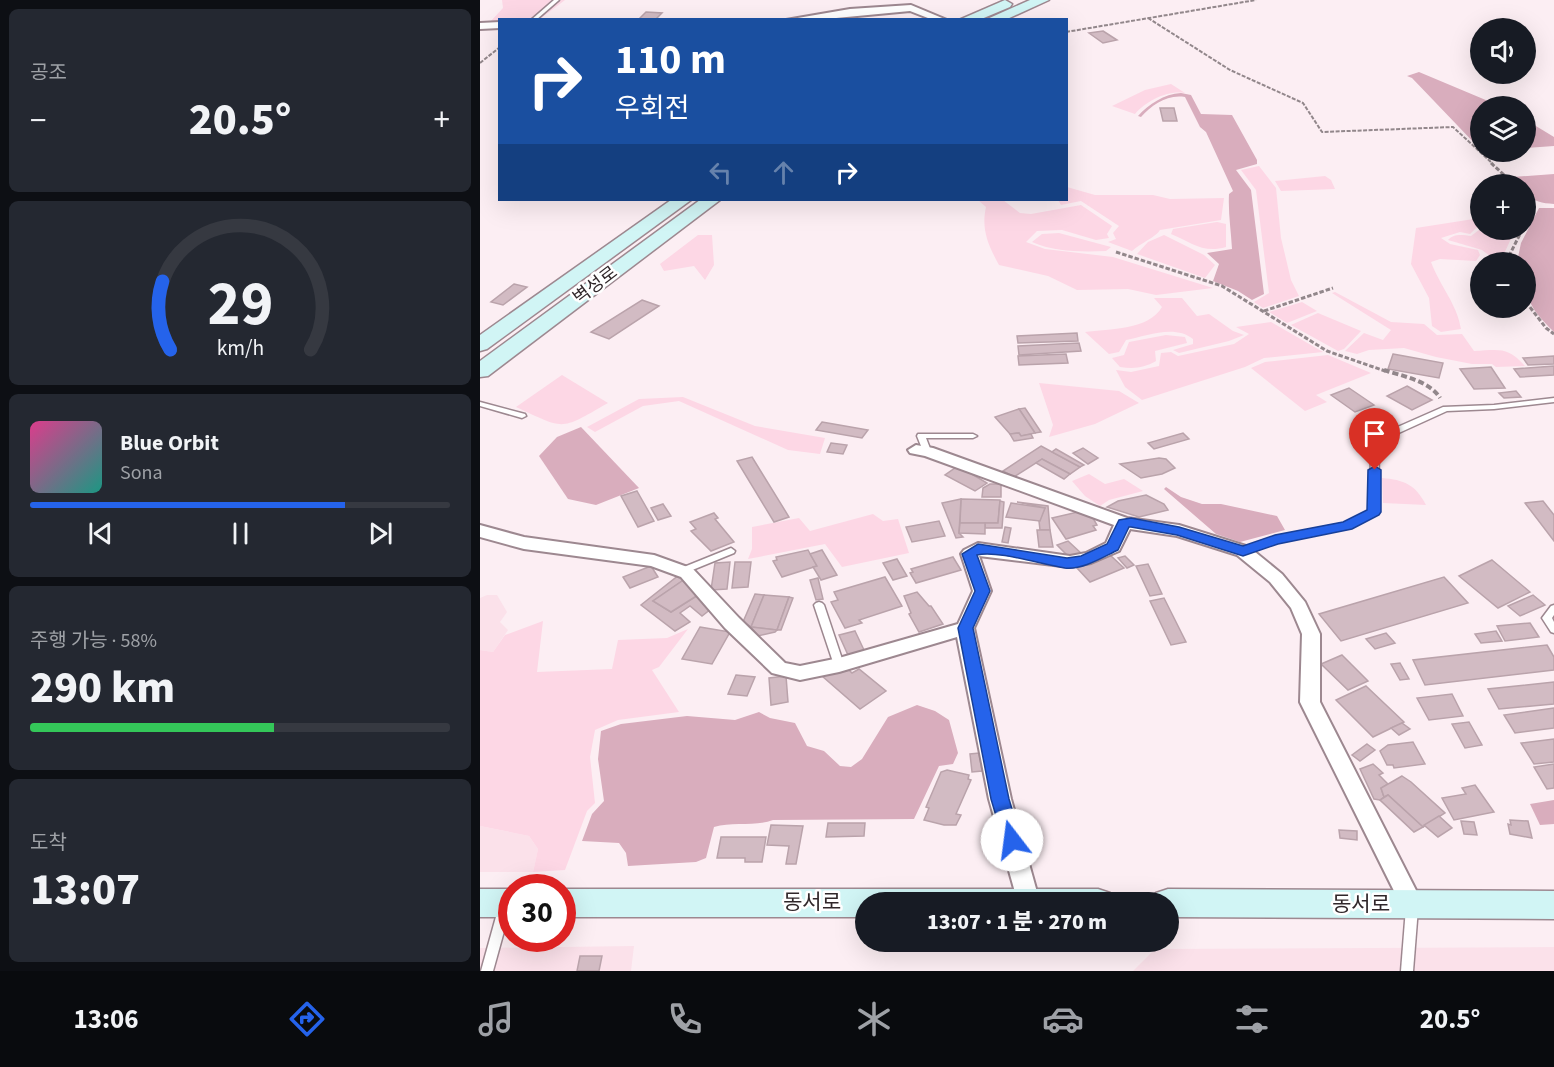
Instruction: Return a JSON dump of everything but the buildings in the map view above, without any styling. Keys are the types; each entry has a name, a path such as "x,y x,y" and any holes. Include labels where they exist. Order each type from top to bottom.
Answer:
{"main road":[{"path":"971,18 1016,0"},
{"path":"997,18 1042,0"},
{"name":"벽성로","path":"480,345 681,201"},
{"name":"벽성로","path":"480,371 710,201"},
{"name":"동서로","path":"576,903 855,903"},
{"name":"동서로","path":"1179,903 1554,905"}],"street":[{"path":"805,18 911,8 938,18"},
{"path":"480,26 498,25"},
{"path":"921,450 1124,523 1179,531 1243,551 1276,578 1299,606 1311,634 1310,702 1412,904"},
{"path":"1026,892 1000,799 965,628 982,591 969,554 978,549 1067,563 1085,560 1113,547 1124,523"},
{"path":"480,531 524,543 654,561 687,573 732,623 779,668 800,673 839,665 965,628"}],"lane":[{"path":"534,18 557,0"},
{"path":"1243,551 1275,540 1347,525 1374,512 1375,448 1387,435 1446,409 1494,407 1554,400"},
{"path":"480,404 522,416"},
{"path":"921,450 921,436 973,436"},
{"path":"681,571 731,551"},
{"path":"819,606 839,665"},
{"path":"1554,608 1547,618 1554,630"},
{"path":"1407,971 1412,904"},
{"path":"487,971 498,909"}],"path":[{"path":"1068,32 1256,0"},
{"path":"1148,18 1230,70 1302,103 1322,132 1453,126 1503,174"},
{"path":"480,63 498,49"},
{"path":"1116,252 1222,286 1327,351 1421,383 1436,391 1446,409"},
{"path":"1263,311 1333,288"},
{"path":"1536,315 1554,334"}],"shaded area":[{"path":"502,0 565,0 541,18 498,18 498,22 490,22 503,8"},
{"path":"1419,72 1476,96 1470,96 1470,139 1412,78 1407,76"},
{"path":"1171,84 1185,93 1164,95 1145,105 1135,114 1112,106 1145,90"},
{"path":"1181,93 1191,95 1201,114 1232,115 1257,160 1257,164 1236,170 1251,190 1264,294 1252,300 1238,291 1213,281 1219,264 1207,253 1232,249 1229,194 1233,191 1206,132 1200,127 1185,97 1166,99 1150,108 1141,117 1138,116 1157,100"},
{"path":"1536,126 1554,137 1554,146 1536,147"},
{"path":"1259,166 1276,188 1281,238 1291,280 1299,296 1263,308 1254,302 1269,293 1256,190 1241,170"},
{"path":"1554,174 1554,204 1536,200 1536,175"},
{"path":"1325,176 1331,180 1335,189 1281,191 1275,181"},
{"path":"1068,187 1095,195 1153,195 1170,199 1224,198 1221,220 1160,230 1132,251 1108,242 1116,239 1113,233 1119,226 1081,201 1061,205 1059,201 1068,201"},
{"path":"979,201 1004,201 1020,213 1031,214 1081,205 1112,226 1107,234 1109,238 1096,240 1062,230 1037,231 1026,242 1045,249 1113,257 1213,288 1156,295 1128,289 1077,290 1048,276 999,265 986,237 984,223 986,207"},
{"path":"1539,208 1554,208 1554,332 1536,312 1536,252 1519,252 1523,240 1536,240 1536,214"},
{"path":"1470,220 1470,234 1460,232 1441,238 1450,244 1479,252 1470,252 1470,261 1440,259 1431,262 1456,311 1461,329 1441,332 1432,326 1429,298 1411,264 1416,228"},
{"path":"1217,222 1226,224 1226,247 1204,248 1171,234 1173,229"},
{"path":"1059,233 1111,247 1106,251 1068,251 1032,242 1042,234"},
{"path":"698,235 712,235 714,265 705,280 694,266 664,271 660,264"},
{"path":"1164,235 1204,255 1215,265 1205,278 1137,254 1148,242"},
{"path":"1456,235 1470,236 1470,240 1510,240 1505,252 1485,252 1448,240"},
{"path":"1335,292 1391,322 1424,324 1437,335 1462,334 1474,351 1508,352 1525,366 1496,367 1492,364 1472,364 1404,348 1369,350 1357,354 1345,351 1364,333 1383,340 1391,330 1332,293"},
{"path":"1154,298 1182,298 1197,316 1209,314 1233,331 1244,335 1179,353 1173,350 1193,344 1193,339 1178,332 1160,332 1126,340 1119,352 1109,354 1085,332 1128,327 1148,320 1162,307"},
{"path":"1302,302 1317,311 1287,323 1269,312"},
{"path":"1318,313 1361,331 1344,349 1338,351 1291,325"},
{"path":"1271,322 1323,352 1264,358 1245,367 1142,400 1125,387 1116,370 1131,372 1159,366 1161,353 1171,352 1178,356 1234,344 1249,334 1236,327"},
{"path":"1166,335 1185,337 1187,343 1155,351 1156,361 1139,367 1120,367 1112,358 1124,355 1129,342"},
{"path":"1328,355 1371,373 1316,395 1327,402 1305,411 1251,368 1265,362"},
{"path":"562,375 608,403 580,419 562,424 545,420 516,407"},
{"path":"1039,383 1119,391 1139,403 1095,424 1049,437 1053,425"},
{"path":"683,397 755,426 825,438 820,454 788,450 679,401 643,406 595,432 587,427 639,399"},
{"path":"581,427 639,488 596,505 568,499 539,456 557,437"},
{"path":"1089,474 1105,484 1124,479 1143,491 1109,500 1100,506 1085,496 1072,481"},
{"path":"1382,478 1408,484 1418,492 1426,505 1383,503"},
{"path":"1166,487 1181,497 1202,504 1221,504 1277,516 1285,530 1240,542 1216,534 1164,489"},
{"path":"873,514 883,521 898,519 909,553 842,567 825,544 748,559 752,549 752,527 799,518 810,531"},
{"path":"497,595 507,612 500,622 508,630 493,652 480,650 480,598"},
{"path":"543,621 537,672 612,669 618,640 667,638 688,629 659,667 652,670 679,712 618,720 595,730 590,757 595,803 587,811 565,870 533,872 538,849 529,836 480,826 480,650 493,652 505,635"},
{"path":"917,705 935,711 949,720 958,753 953,764 939,766 914,819 773,820 721,825 714,827 706,858 696,862 628,866 626,853 619,843 582,841 592,814 604,801 598,759 601,731 621,724 687,716 735,720 759,712 770,718 795,723 807,746 824,751 840,766 851,767 862,759 888,717"},
{"path":"1554,800 1554,824 1540,825 1530,804"},
{"path":"480,826 529,836 538,849 533,872 480,872"},
{"path":"634,946 631,971 480,971 480,948 498,948 498,952 576,952 576,947"},
{"path":"1554,947 1554,971 1133,971 1152,952 1179,952 1179,949"}],"route":[{"path":"1012,840 1000,799 965,628 982,591 969,554 978,549 1067,563 1085,560 1113,547 1124,523 1131,522 1179,531 1243,551 1275,540 1347,525 1374,512 1375,470"}]}
